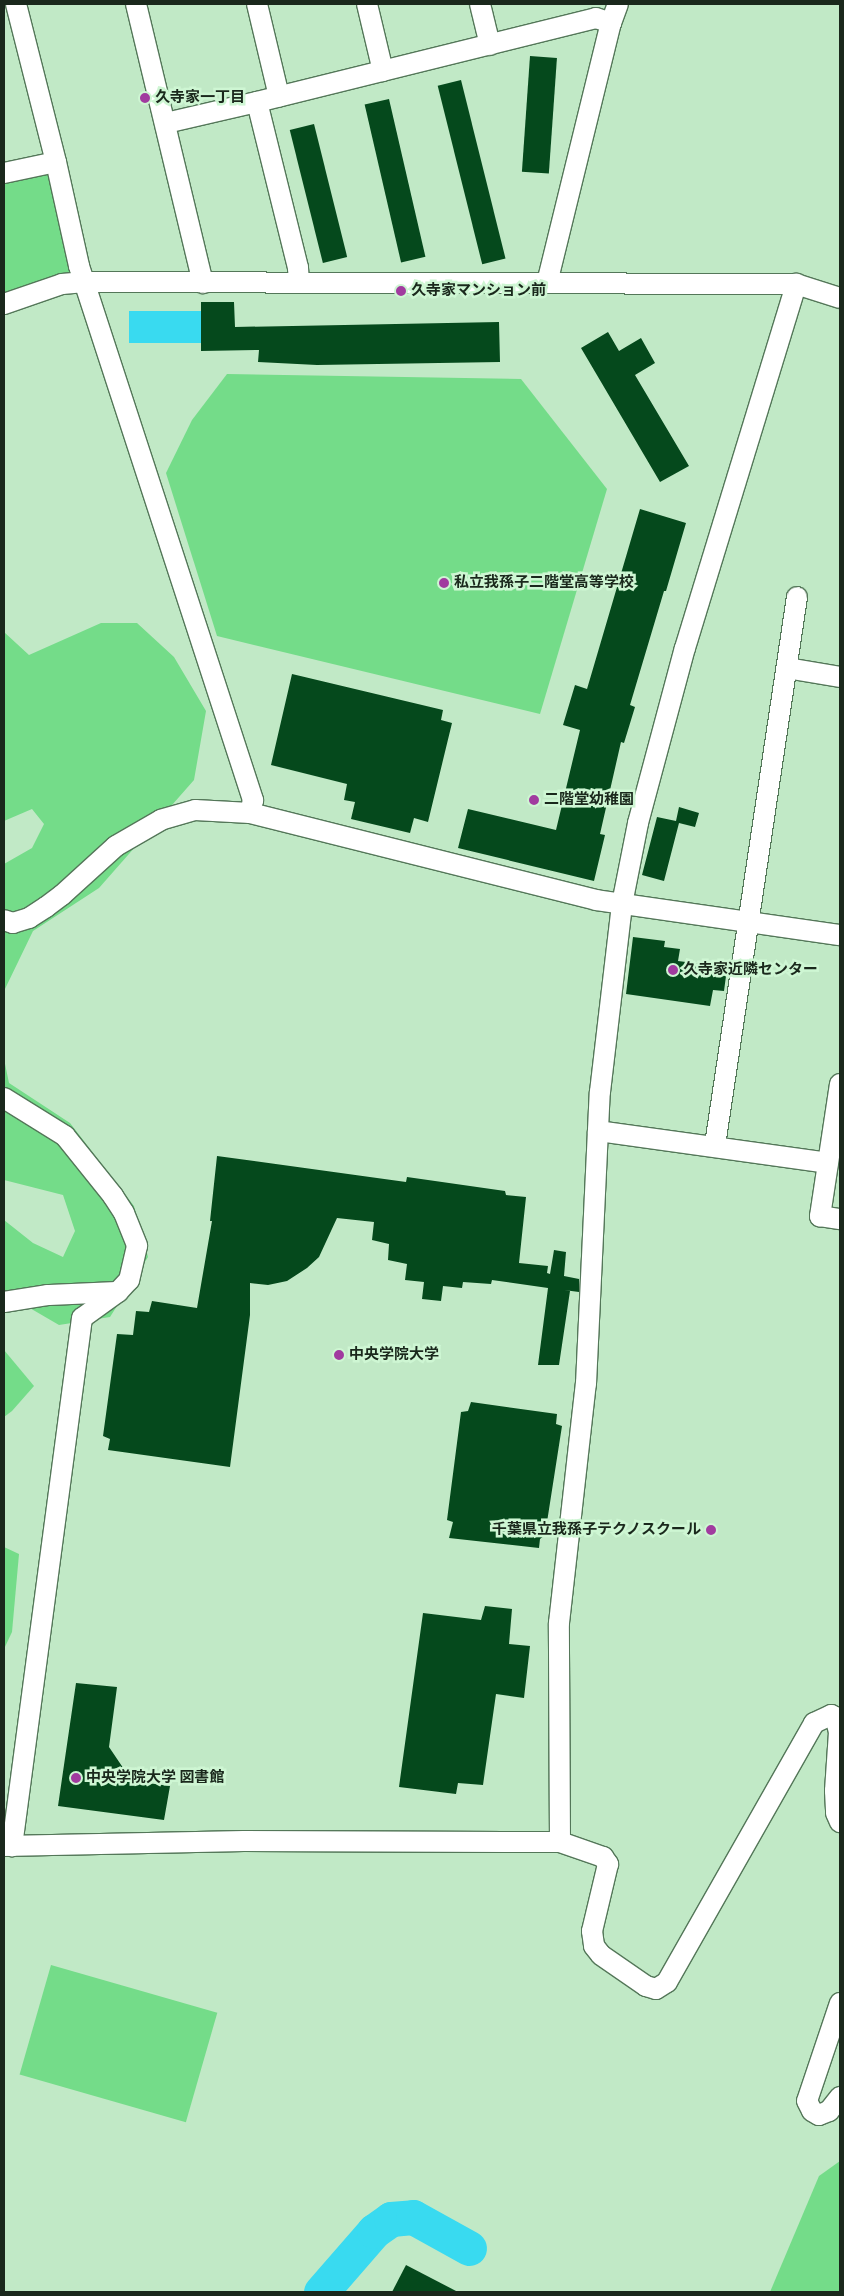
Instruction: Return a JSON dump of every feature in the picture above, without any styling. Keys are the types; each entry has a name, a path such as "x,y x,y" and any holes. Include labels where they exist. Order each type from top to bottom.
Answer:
{"street":[{"path":"16,4 56,162 79,266 253,800 250,813"},
{"path":"136,4 203,283"},
{"path":"257,4 279,96"},
{"path":"367,4 383,72"},
{"path":"480,4 490,45"},
{"path":"166,123 490,45 600,15 618,4"},
{"path":"547,283 600,15"},
{"path":"258,102 298,268 298,283"},
{"path":"4,173 56,162"},
{"path":"4,304 62,284 85,282 796,284 840,298"},
{"path":"560,1842 559,1623 586,1384 598,1131 604,1051 622,904 638,823 685,648 796,284"},
{"path":"715,1145 797,597"},
{"path":"786,668 840,677"},
{"path":"7,926 29,918 46,907 116,846 161,820 195,810 250,813 596,900 840,935"},
{"path":"840,1084 820,1216 840,1218"},
{"path":"4,1098 65,1136 113,1196 124,1213 138,1246 131,1276 118,1292 82,1318 8,1846 244,1841 560,1842 603,1857 608,1864 592,1931 594,1946 601,1955 646,1986 656,1988 667,1982 814,1723 832,1715 835,1717 839,1732 835,1791 836,1813 840,1822"},
{"path":"598,1131 715,1145 828,1163"},
{"path":"4,1302 48,1296 118,1292"},
{"path":"840,2004 807,2101 812,2110 819,2115 829,2111 840,2097"}],"green space":[{"path":"43,172 51,176 74,271 4,295 4,182"},
{"path":"227,374 521,379 607,489 540,714 217,636 166,473 192,420"},
{"path":"101,623 137,623 174,657 206,711 194,780 99,888 33,931 4,991 4,864 32,848 44,824 32,809 4,821 4,632 29,655"},
{"path":"4,1059 9,1083 70,1123 134,1206 148,1257 110,1317 59,1325 4,1293 4,1220 33,1243 63,1257 75,1231 63,1195 4,1180"},
{"path":"4,1350 34,1386 12,1411 4,1417"},
{"path":"4,1547 19,1554 12,1632 4,1649"},
{"path":"51,1965 217,2013 186,2122 20,2075"},
{"path":"840,2161 840,2292 770,2292 819,2176"}],"water":[{"path":"129,311 201,311 201,343 129,343"}],"building":[{"path":"530,56 557,58 549,174 522,172"},
{"path":"461,80 506,259 482,264 438,86"},
{"path":"389,99 425,257 401,262 365,105"},
{"path":"314,124 347,257 323,263 290,130"},
{"path":"201,302 234,302 235,327 499,322 500,362 317,365 258,362 259,350 201,351"},
{"path":"608,332 619,351 641,338 655,363 635,375 689,466 660,482 581,348"},
{"path":"640,509 686,523 630,705 635,707 624,743 621,742 600,834 605,835 594,881 458,848 468,809 556,830 580,730 563,725 575,685 587,689"},
{"path":"292,674 443,710 441,720 452,723 428,822 414,818 410,833 351,819 355,802 344,800 347,784 271,765"},
{"path":"679,807 699,813 695,827 679,823 664,881 642,875 657,817 676,821"},
{"name":"久寺家近隣センター","path":"633,937 665,941 664,947 680,949 678,961 717,966 716,974 726,976 724,991 713,990 710,1006 626,994"},
{"path":"217,1156 406,1182 407,1177 505,1191 506,1195 526,1197 519,1263 548,1266 547,1273 550,1274 554,1250 566,1252 564,1276 579,1279 579,1292 564,1290 570,1291 559,1365 538,1365 548,1288 492,1280 491,1284 463,1282 462,1288 443,1286 441,1301 422,1299 424,1282 405,1280 407,1264 388,1260 389,1244 372,1240 374,1222 337,1218 319,1257 307,1268 287,1281 268,1285 250,1283 250,1315 230,1467 108,1450 110,1439 103,1436 117,1334 133,1335 136,1311 149,1312 152,1301 197,1308 212,1221 210,1221"},
{"path":"471,1402 557,1414 556,1424 562,1426 545,1535 540,1539 539,1548 449,1538 453,1522 447,1520 461,1412 468,1411"},
{"path":"485,1606 512,1609 509,1644 530,1646 524,1698 496,1694 483,1785 458,1783 456,1794 399,1787 423,1613 481,1620"},
{"path":"76,1683 117,1687 109,1747 132,1781 170,1786 164,1820 58,1806"},
{"path":"406,2265 458,2292 392,2292"}],"waterway":[{"path":"321,2292 374,2231 391,2219 413,2217 469,2248"}],"place":[{"name":"久寺家一丁目","path":"145,98"},
{"name":"久寺家マンション前","path":"401,291"},
{"name":"私立我孫子二階堂高等学校","path":"444,583"},
{"name":"二階堂幼稚園","path":"534,800"},
{"name":"久寺家近隣センター","path":"673,970"},
{"name":"中央学院大学","path":"339,1355"},
{"name":"千葉県立我孫子テクノスクール","path":"711,1530"},
{"name":"中央学院大学 図書館","path":"76,1778"}]}
